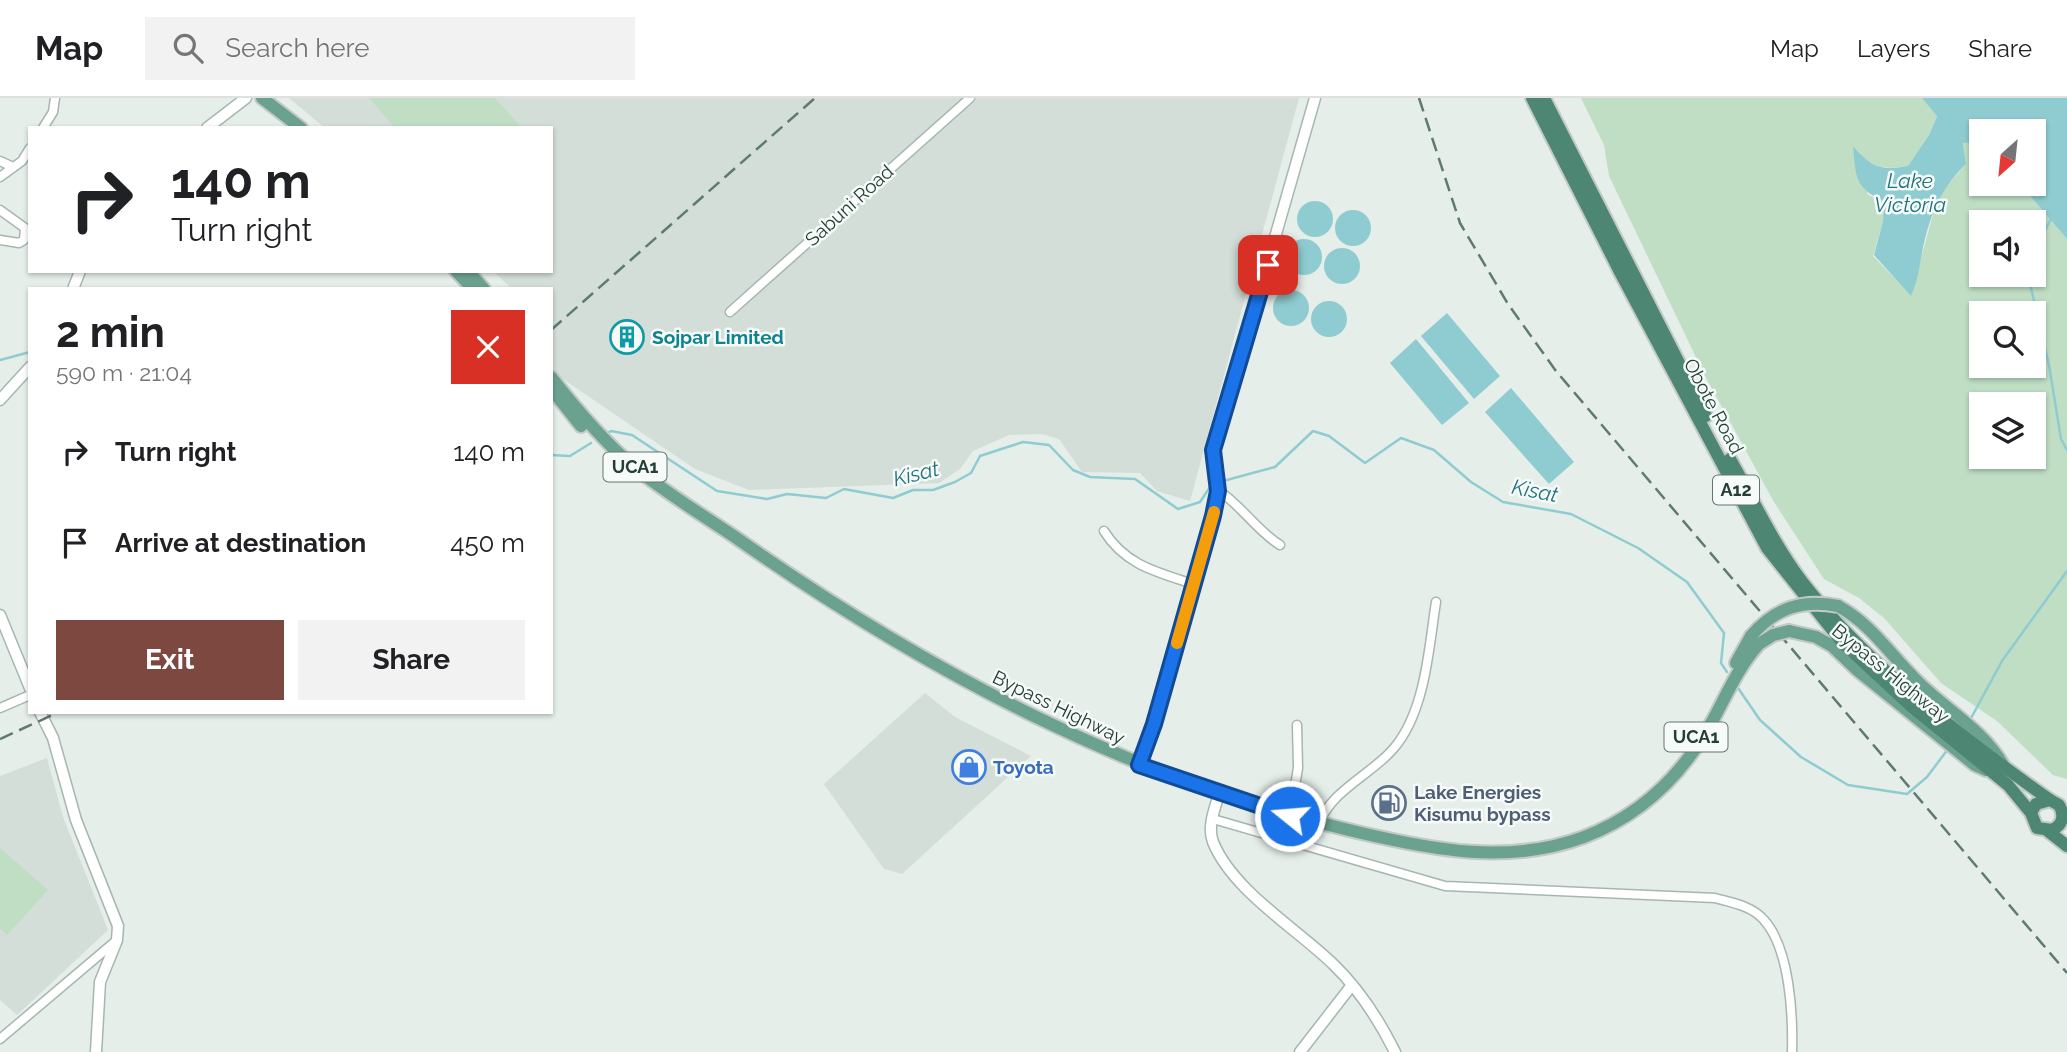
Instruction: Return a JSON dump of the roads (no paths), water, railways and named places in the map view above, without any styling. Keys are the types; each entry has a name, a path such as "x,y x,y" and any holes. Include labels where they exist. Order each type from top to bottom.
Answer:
{"highway":[{"name":"Obote Road","path":"1532,98 1620,272 1767,548 1842,642 1912,707 1999,770 2050,800"},
{"name":"Obote Road","path":"1544,98 1709,422 1756,510 1790,563 1853,637 1999,770 2031,813"},
{"path":"2031,813 2036,804 2050,800"},
{"name":"A12","path":"2048,831 2065,820 2059,805 2050,800"},
{"name":"A12","path":"2031,813 2034,824 2067,846"}],"main road":[{"path":"261,98 287,126"},
{"path":"261,98 299,126"},
{"path":"458,273 471,287"},
{"path":"470,273 482,287"},
{"name":"Bypass Highway","path":"553,379 586,419 633,466 778,569"},
{"name":"Bypass Highway","path":"553,391 608,454 642,483 712,531 968,684 1079,740 1139,765 1219,794 1319,824 1414,844 1495,854 1549,849 1597,831 1660,789 1697,747 1753,651 1773,635 1789,631 1816,637 1832,646 1856,670 1962,756 1999,770"},
{"name":"Bypass Highway","path":"1618,819 1683,755 1699,732 1744,647 1760,625 1784,608 1801,603 1838,606 1870,628 1915,679 1992,745 1999,770"}],"street":[{"path":"44,126 55,98"},
{"path":"210,126 246,98"},
{"name":"Sabuni Road","path":"730,312 970,98"},
{"path":"1139,765 1154,724 1218,491 1213,450 1315,98"},
{"path":"0,177 22,161 28,151"},
{"path":"0,161 13,167"},
{"path":"0,210 25,228 24,240 19,243 0,240"},
{"path":"0,400 28,369"},
{"path":"1218,491 1230,499 1260,531 1280,545"},
{"path":"1104,531 1118,551 1132,561 1193,584"},
{"path":"1319,824 1329,804 1373,770 1403,735 1423,680 1436,602"},
{"path":"0,615 28,682"},
{"path":"0,708 28,696"},
{"path":"41,714 53,738 86,846 118,926 117,940 103,968 100,982 96,1052"},
{"path":"1290,816 1298,768 1297,725"},
{"path":"1219,794 1213,819 1213,841 1243,883 1335,966 1352,985 1382,1026 1395,1052"},
{"path":"1213,819 1445,886 1715,898 1748,907 1766,921 1786,971 1791,1052"},
{"path":"0,1039 117,940"},
{"path":"1300,1052 1352,985"}],"water":[{"name":"Lake Victoria","path":"1922,98 2067,98 2067,239 2046,214 2046,210 2042,210 2030,196 2046,196 2046,119 1969,119 1969,143 1963,143 1966,164 1949,183 1937,204 1928,227 1911,296 1874,255 1883,221 1884,201 1867,191 1858,180 1853,146 1865,159 1877,166 1908,166 1929,135 1937,116"},
{"path":"1315,201 1328,206 1333,219 1328,232 1315,237 1302,232 1297,219 1302,206"},
{"path":"1353,210 1366,215 1371,228 1366,241 1353,246 1340,241 1335,228 1340,215"},
{"path":"1304,239 1317,244 1322,257 1317,270 1304,275 1291,270 1286,257 1291,244"},
{"path":"1342,248 1355,253 1360,266 1355,279 1342,284 1329,279 1324,266 1329,253"},
{"path":"1291,290 1304,295 1309,308 1304,321 1291,326 1278,321 1273,308 1278,295"},
{"path":"1329,301 1342,306 1347,319 1342,332 1329,337 1316,332 1311,319 1316,306"},
{"path":"1447,313 1500,376 1474,399 1421,336"},
{"path":"1416,339 1469,403 1442,425 1390,363"},
{"path":"1511,388 1574,462 1549,484 1485,412"}],"waterway":[{"name":"Kisat","path":"2046,228 2051,219"},
{"name":"Kisat","path":"2031,287 2049,365 2061,439 2067,450"},
{"path":"0,360 28,353"},
{"name":"Kisat","path":"607,433 611,431 632,435 717,491 767,499 787,494 826,498 844,489 893,498 913,490 933,490 971,473 980,456 1023,442 1049,445 1073,470 1090,477 1135,479 1178,509 1200,502 1210,487"},
{"name":"Kisat","path":"1223,481 1275,467 1313,431 1329,436 1365,463 1401,438 1434,450 1471,482 1503,502 1571,514 1638,548 1687,582 1724,633 1721,663 1727,672"},
{"path":"553,455 570,456 591,443"},
{"name":"Kisat","path":"1970,720 2002,661 2067,571"},
{"name":"Kisat","path":"1736,685 1760,720 1801,757 1848,785 1907,794 1927,777 1948,749"}],"railway":[{"path":"553,328 815,98"},
{"path":"1419,98 1460,223 1508,304 1556,371 2067,973"},
{"path":"0,739 55,714"}],"place":[{"name":"Sojpar Limited","path":"627,337"},
{"name":"Toyota","path":"969,767"},
{"name":"Lake Energies Kisumu bypass","path":"1389,803"}]}
